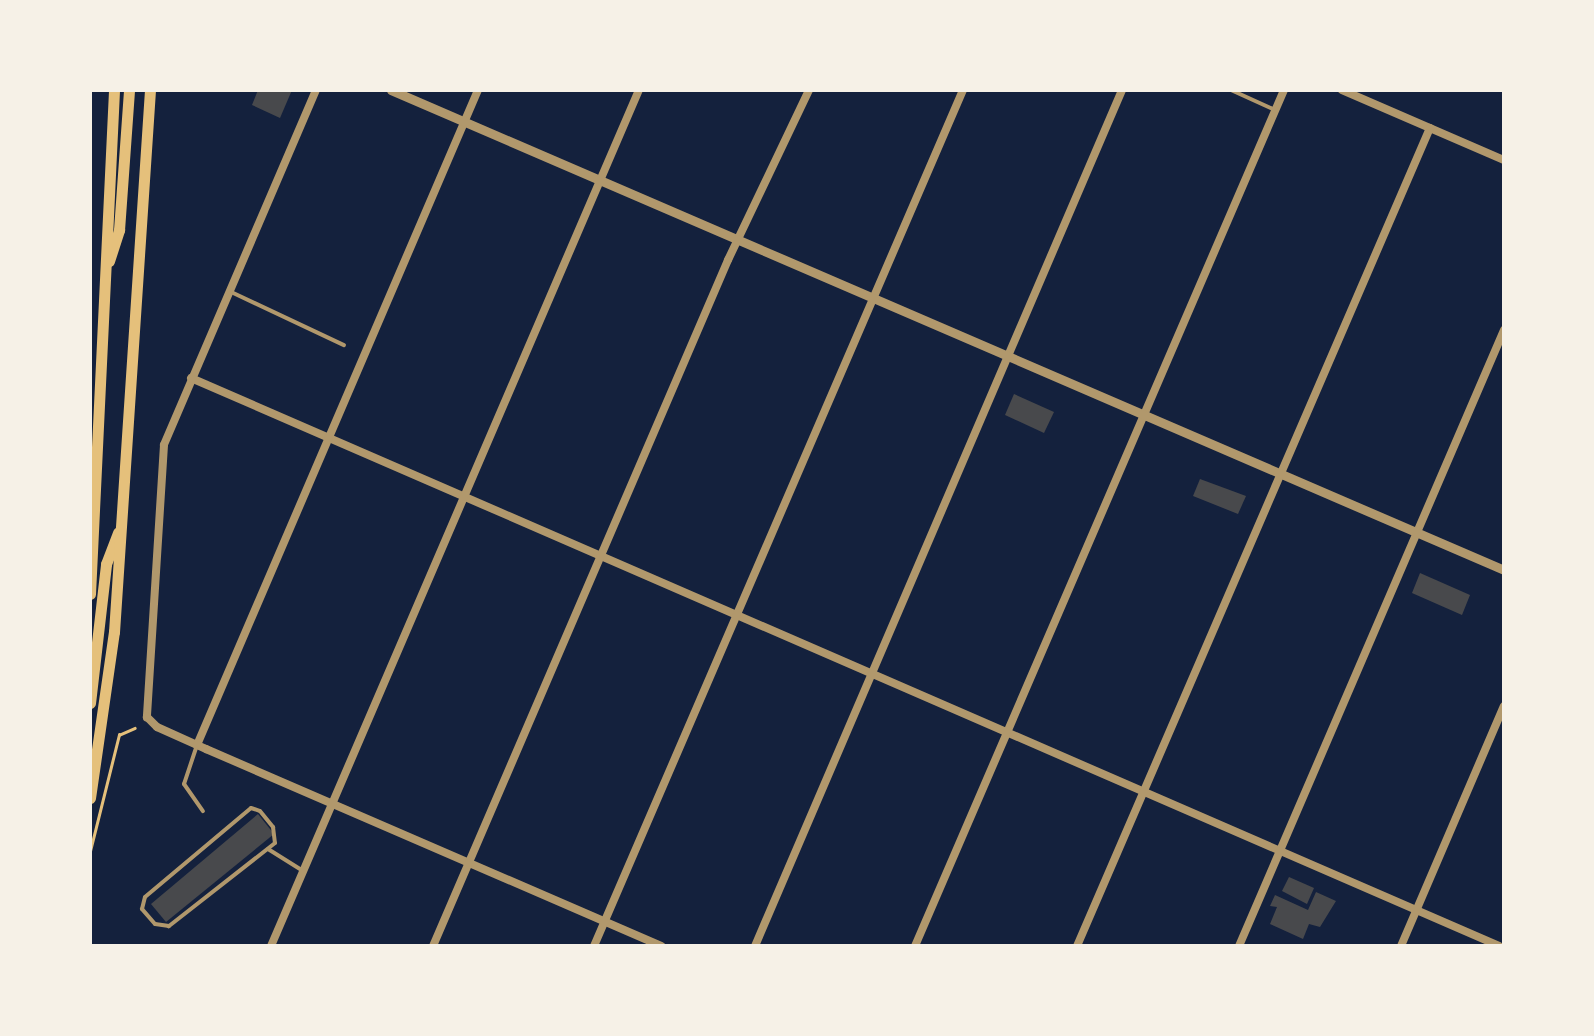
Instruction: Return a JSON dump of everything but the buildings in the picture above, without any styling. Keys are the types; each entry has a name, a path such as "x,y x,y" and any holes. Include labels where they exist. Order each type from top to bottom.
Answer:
{"highway":[{"path":"90,594 114,90"},
{"path":"105,270 119,230 129,90"},
{"path":"90,798 104,716 123,524 150,90"},
{"path":"90,703 106,564 123,524"}],"street":[{"path":"316,90 191,378 161,460 147,711 157,727 661,946"},
{"path":"391,90 1504,570"},
{"path":"197,745 478,90"},
{"path":"271,946 639,90"},
{"path":"433,946 738,240 808,90"},
{"path":"594,946 963,90"},
{"path":"756,946 1122,90"},
{"path":"916,946 1284,90"},
{"path":"1342,90 1504,160"},
{"path":"1077,946 1430,128"},
{"path":"1239,946 1504,330"},
{"path":"191,378 1499,946"},
{"path":"1401,946 1504,706"}],"lane":[{"path":"1231,90 1275,110"},
{"path":"229,291 344,345"},
{"path":"197,745 184,784 203,811"},
{"path":"251,808 260,811 276,832 268,849 170,926 155,924 142,909 145,897 251,808"},
{"path":"268,849 304,870"}],"path":[{"path":"90,851 119,735 135,728"}]}
